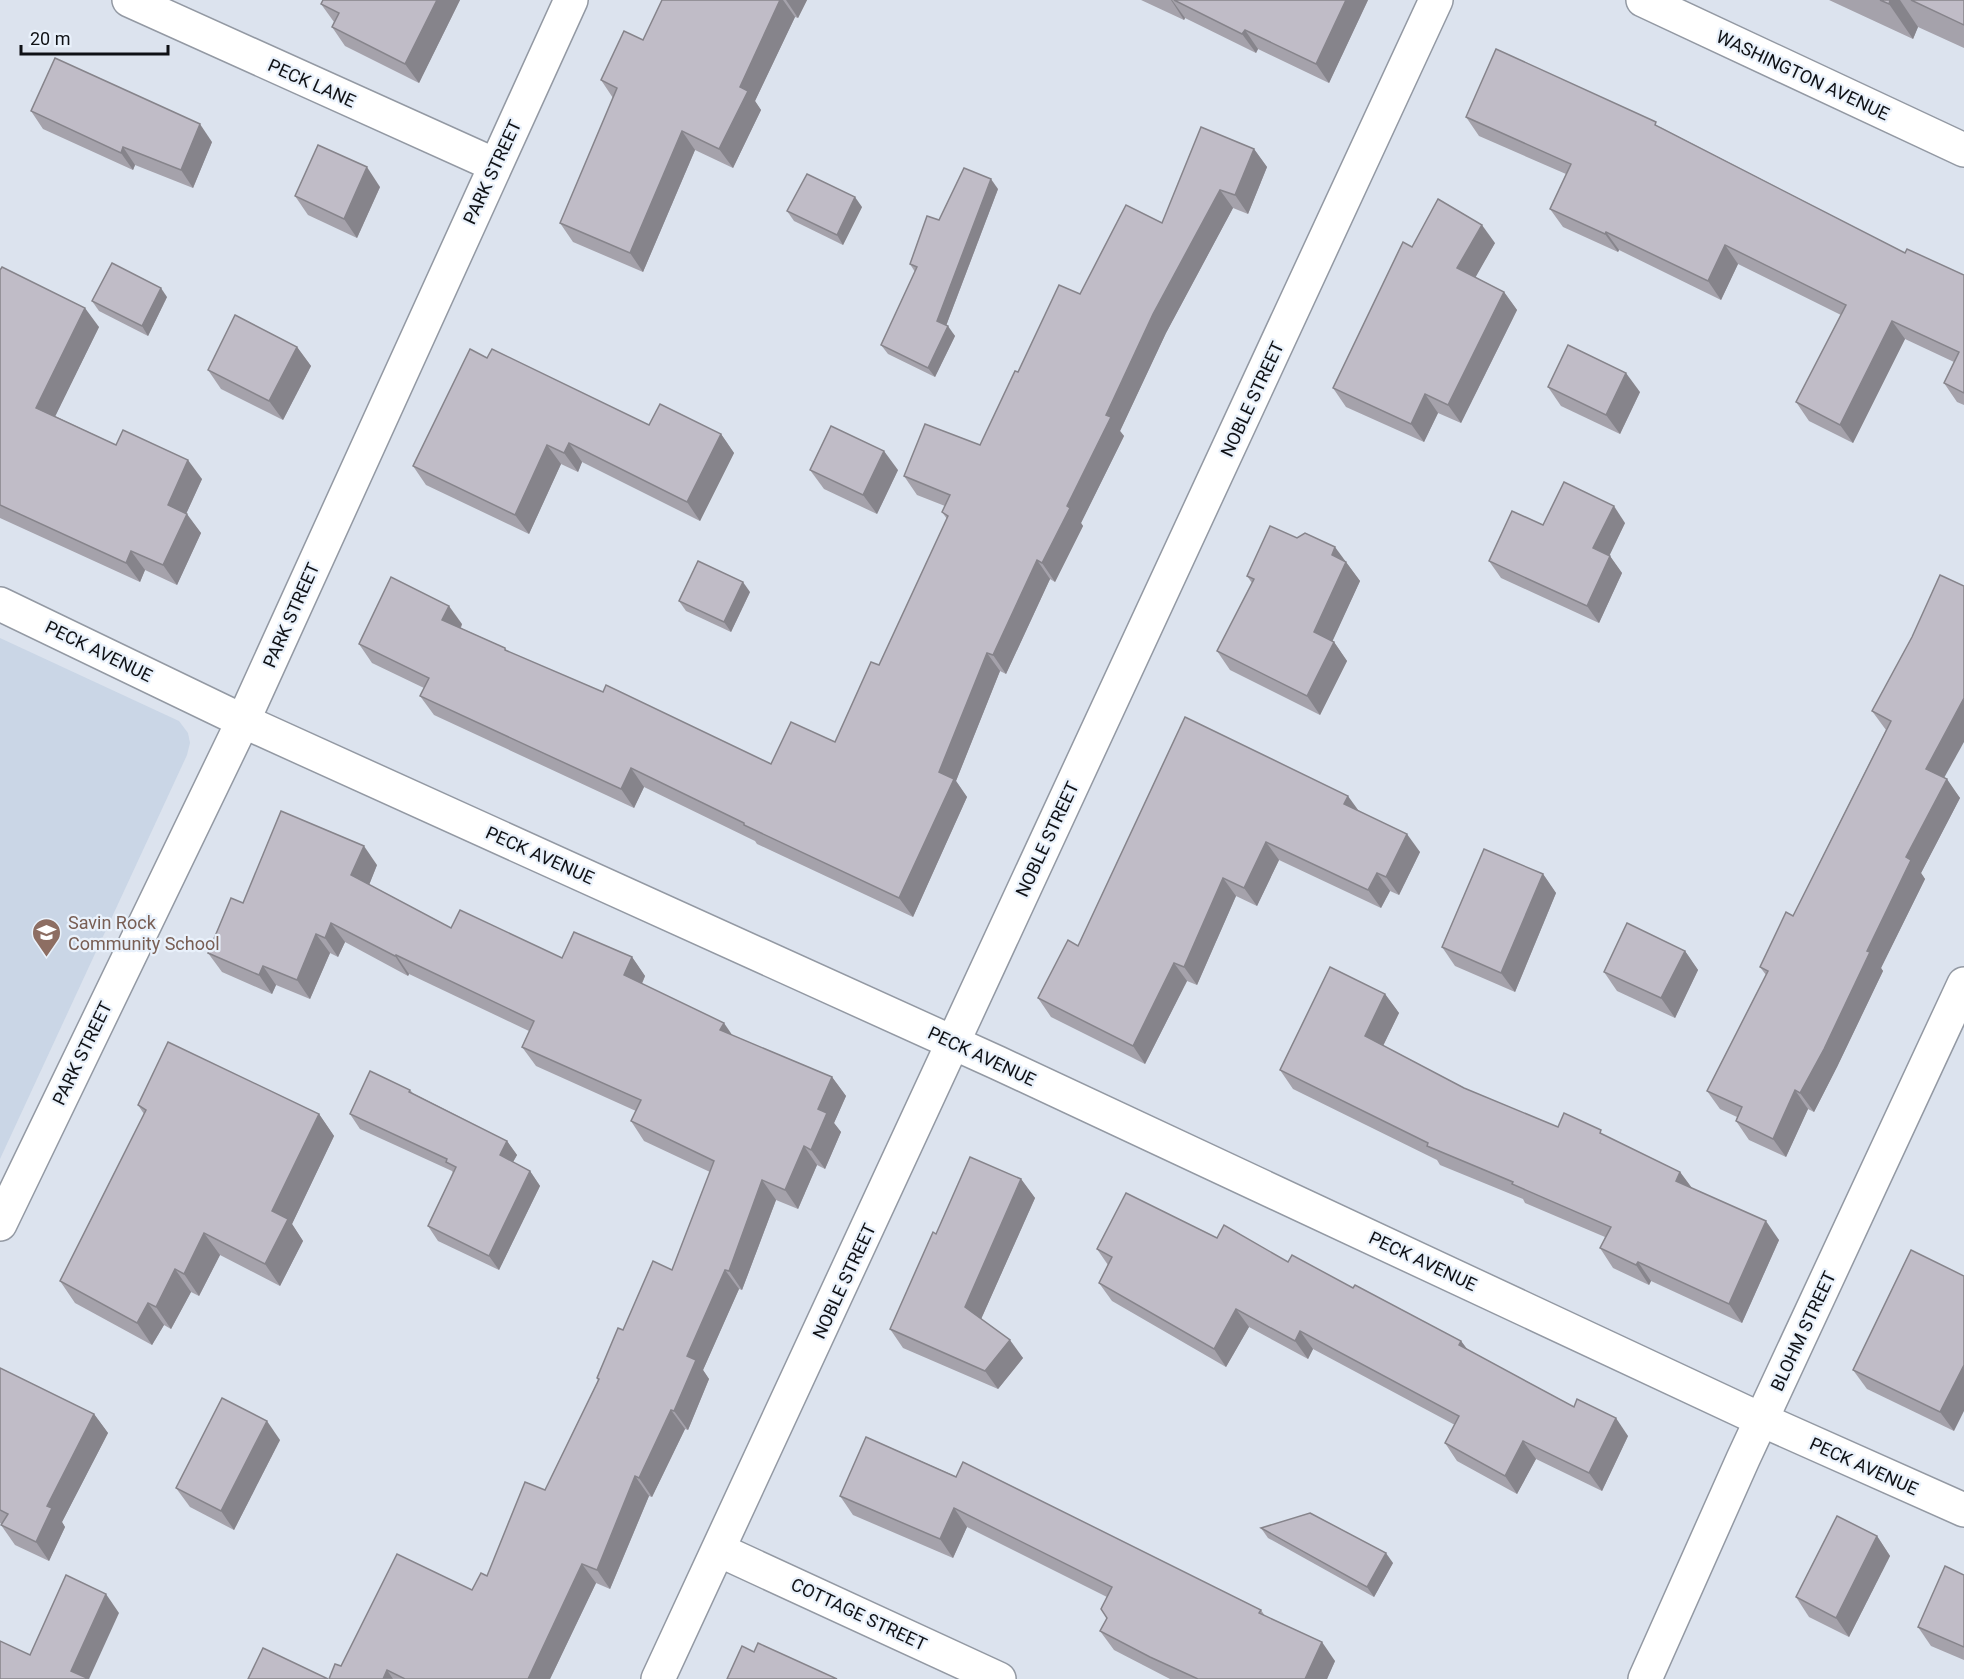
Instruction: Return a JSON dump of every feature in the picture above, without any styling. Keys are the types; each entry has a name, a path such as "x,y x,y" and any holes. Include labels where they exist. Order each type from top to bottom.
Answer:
{"street":[{"name":"PECK LANE","path":"129,0 495,165"},
{"name":"PARK STREET","path":"0,1224 243,721 571,0"},
{"name":"NOBLE STREET","path":"658,1679 1436,0"},
{"name":"WASHINGTON AVENUE","path":"1643,0 1964,150"},
{"name":"PECK AVENUE","path":"0,604 243,721 954,1043 1762,1420 1964,1510"},
{"name":"BLOHM STREET","path":"1645,1679 1964,984"},
{"name":"COTTAGE STREET","path":"719,1550 999,1679"}],"shaded area":[{"name":"Savin Rock Community School","path":"0,638 179,721 188,733 190,743 187,755 0,1159"}],"building":[{"path":"323,0 437,0 405,64 332,27 339,13 321,4"},
{"path":"662,0 780,0 740,87 748,91 719,149 682,131 630,253 560,223 617,88 601,80 624,31 643,40"},
{"path":"1174,0 1346,0 1316,64 1245,30 1242,34"},
{"path":"1911,0 1964,0 1964,25"},
{"path":"1496,49 1656,122 1655,125 1905,253 1907,249 1964,275 1964,393 1944,383 1959,352 1892,321 1840,425 1796,402 1846,305 1725,245 1708,281 1606,232 1605,234 1550,209 1571,164 1466,117"},
{"path":"55,58 200,124 181,170 123,147 121,153 31,111"},
{"path":"1201,127 1254,149 1235,195 1220,190 1153,314 1106,415 1111,417 1067,506 1070,508 1042,563 1037,560 993,655 987,653 939,772 954,779 899,898 744,825 631,768 621,789 420,696 429,678 359,644 391,577 449,606 442,620 603,692 606,685 771,764 791,722 835,742 871,662 879,665 948,516 942,512 950,495 904,476 925,424 980,445 1059,285 1080,294 1126,205 1162,223"},
{"path":"318,145 367,167 344,219 295,196"},
{"path":"964,168 991,179 937,321 948,326 928,368 881,345 917,267 910,264 927,216 939,220"},
{"path":"807,174 855,197 837,235 787,211"},
{"path":"1438,199 1482,225 1457,268 1504,292 1448,405 1425,394 1411,424 1333,388 1403,242 1412,247"},
{"path":"112,263 161,288 142,326 92,301"},
{"path":"2,267 85,308 36,408 116,445 123,430 188,460 168,505 187,514 163,565 131,551 126,563 0,505 0,270"},
{"path":"235,315 297,347 269,401 208,370"},
{"path":"1568,345 1626,373 1606,415 1548,387"},
{"path":"470,349 487,358 492,349 649,425 660,404 721,434 687,502 569,443 564,453 547,445 515,515 413,466"},
{"path":"831,426 884,451 863,495 810,470"},
{"path":"1564,482 1614,506 1593,548 1610,556 1587,606 1489,561 1512,511 1543,525"},
{"path":"1270,526 1297,538 1305,533 1335,547 1332,555 1346,562 1314,632 1334,642 1307,696 1217,651 1254,579 1247,576"},
{"path":"698,561 743,582 724,622 679,601"},
{"path":"1940,575 1964,586 1964,698 1926,769 1947,779 1906,857 1911,860 1867,951 1870,952 1824,1049 1800,1093 1795,1090 1773,1139 1736,1121 1742,1107 1707,1091 1768,971 1760,967 1786,912 1793,916 1891,721 1872,711 1912,637"},
{"path":"1185,717 1348,796 1344,804 1407,834 1386,877 1377,873 1368,890 1266,842 1244,888 1223,878 1184,967 1174,963 1133,1046 1038,998 1068,940 1078,946"},
{"path":"281,811 364,846 351,875 451,928 460,910 562,958 574,932 632,957 624,975 724,1023 720,1030 832,1077 818,1109 827,1113 811,1150 804,1146 785,1190 762,1180 729,1271 725,1270 687,1356 696,1360 674,1411 671,1410 639,1478 635,1476 597,1570 582,1564 528,1679 405,1679 387,1670 383,1679 329,1679 335,1664 341,1666 397,1554 472,1590 481,1573 487,1576 525,1482 545,1490 599,1379 597,1378 618,1328 623,1330 653,1261 672,1270 714,1161 631,1121 641,1100 522,1047 534,1021 395,956 331,923 325,938 316,934 297,980 263,966 259,975 208,953 231,898 243,903"},
{"path":"1484,849 1543,874 1501,973 1442,947"},
{"path":"1627,923 1685,951 1661,998 1604,972"},
{"path":"1330,967 1385,994 1365,1036 1464,1088 1558,1127 1564,1113 1601,1130 1600,1133 1680,1172 1676,1181 1766,1221 1729,1304 1638,1262 1636,1265 1600,1248 1611,1227 1427,1146 1428,1143 1280,1070"},
{"path":"168,1042 319,1114 272,1211 288,1219 265,1264 204,1233 184,1274 175,1269 156,1307 148,1303 137,1323 60,1281 146,1110 138,1105"},
{"path":"370,1071 507,1141 500,1155 530,1171 489,1256 428,1226 456,1167 446,1162 447,1159 350,1114"},
{"path":"970,1157 1021,1179 965,1307 1010,1340 985,1371 890,1329 933,1232 936,1234"},
{"path":"1126,1193 1217,1238 1224,1225 1288,1262 1292,1255 1353,1288 1355,1285 1461,1341 1459,1345 1574,1407 1577,1399 1616,1418 1589,1473 1523,1441 1505,1476 1445,1443 1459,1416 1300,1331 1295,1341 1236,1309 1214,1349 1099,1283 1112,1257 1097,1249"},
{"path":"1911,1250 1964,1276 1964,1365 1940,1412 1853,1370"},
{"path":"0,1368 94,1414 47,1506 52,1508 36,1542 1,1525 8,1514 0,1510"},
{"path":"222,1398 267,1421 221,1511 176,1488"},
{"path":"866,1437 956,1477 963,1462 1261,1610 1259,1613 1322,1642 1305,1679 1198,1679 1100,1631 1107,1618 1101,1609 1112,1587 954,1508 940,1539 840,1496"},
{"path":"1310,1513 1386,1553 1367,1587 1261,1528"},
{"path":"1837,1516 1877,1536 1836,1618 1796,1597"},
{"path":"1945,1566 1964,1575 1964,1647 1918,1627"},
{"path":"66,1575 106,1594 71,1671 89,1679 0,1679 0,1641 30,1655"},
{"path":"758,1643 837,1679 727,1679 742,1646 754,1652"},
{"path":"263,1648 328,1679 248,1679"}],"place":[{"name":"Savin Rock Community School","path":"47,958"}]}
